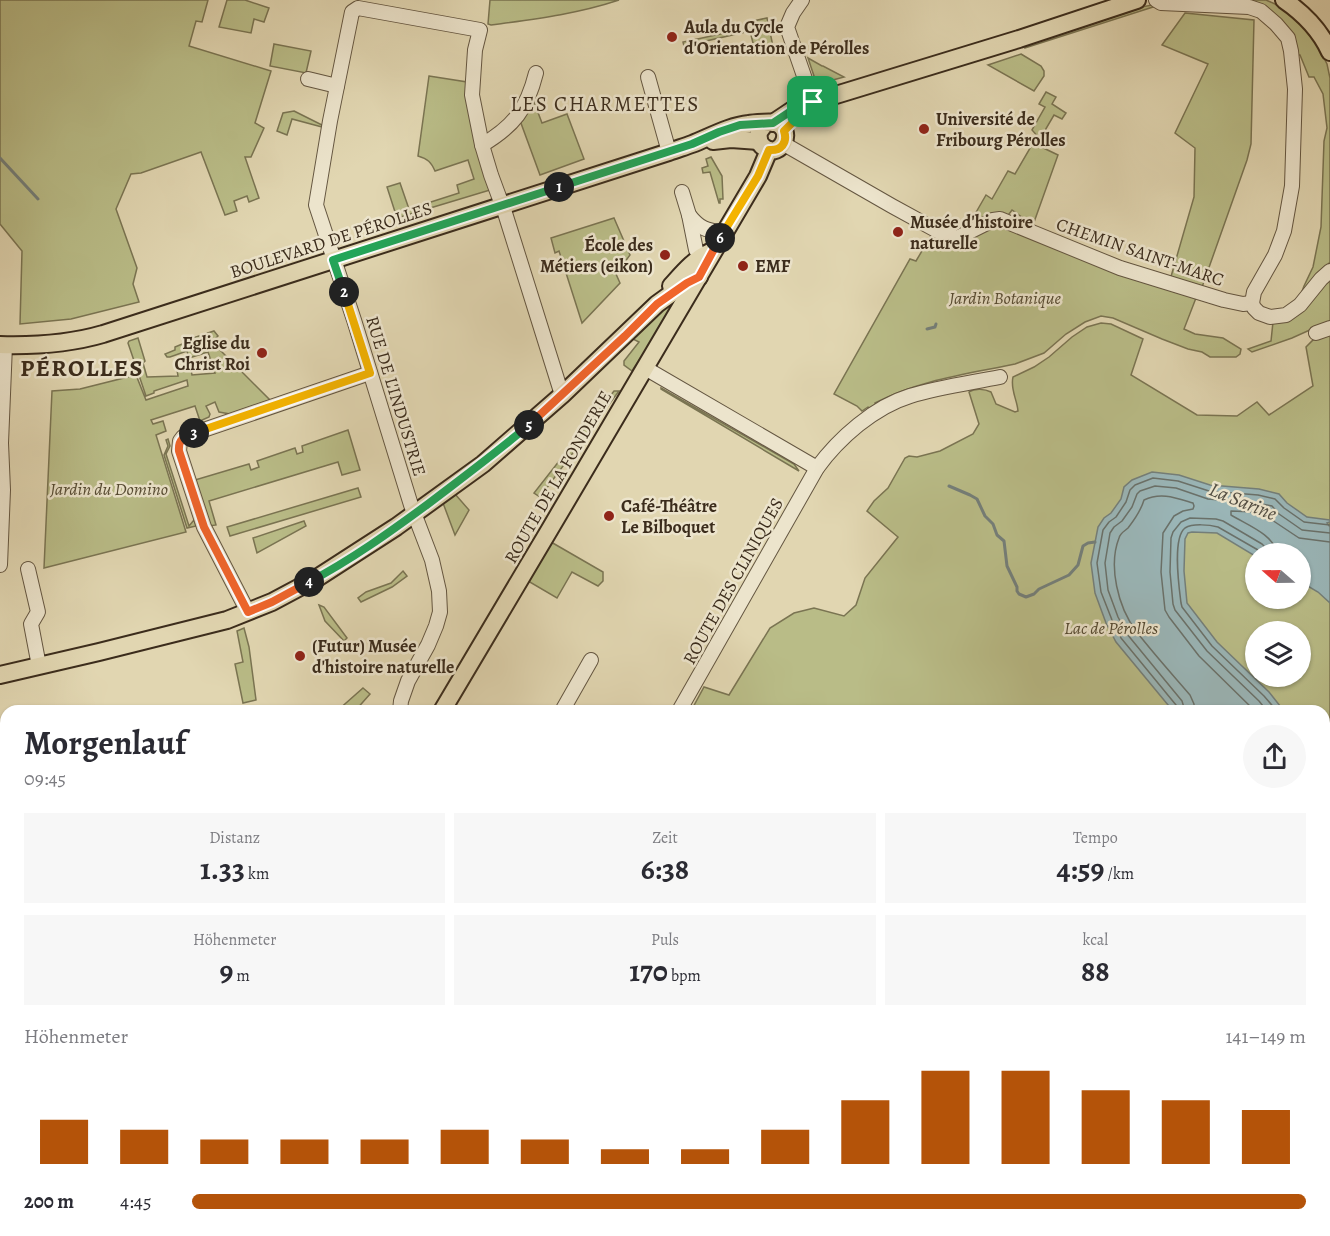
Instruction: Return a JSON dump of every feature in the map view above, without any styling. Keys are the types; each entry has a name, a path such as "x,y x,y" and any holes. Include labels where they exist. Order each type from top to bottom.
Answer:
{"main road":[{"path":"772,136 794,109 1137,0"},
{"path":"1284,0 1312,24 1330,52"},
{"name":"BOULEVARD DE PÉROLLES","path":"2,345 53,345 83,340 692,144 722,139 772,136"},
{"name":"ROUTE DE LA FONDERIE","path":"446,705 705,262 758,176 772,136"},
{"path":"0,675 227,620 272,602 318,578 414,515 483,464 562,394 657,304 687,283 705,262"}],"street":[{"path":"802,0 787,27 813,102"},
{"path":"1156,0 1161,3 1249,7 1261,11 1288,38 1295,89 1292,186 1280,243 1254,292 1252,303"},
{"name":"RUE DE L'INDUSTRIE","path":"401,705 408,681 436,626 440,612 439,591 432,560 414,515 316,205 352,12 358,8 480,30 475,50 472,95 482,145"},
{"path":"536,73 531,94 523,108 508,127 482,145 562,394"},
{"path":"648,78 669,152"},
{"path":"308,79 337,86"},
{"name":"CHEMIN SAINT-MARC","path":"772,136 945,235 957,231 957,238 993,220 1000,219 1120,268 1224,300 1243,304 1252,303 1254,308 1264,316 1286,315 1300,305 1330,271"},
{"path":"682,192 696,250 705,262"},
{"path":"688,215 697,226 723,233"},
{"path":"1316,333 1330,328"},
{"path":"0,565 3,490 2,345"},
{"path":"645,368 817,468"},
{"path":"248,612 204,527 179,451 180,441 183,437 370,373"},
{"name":"ROUTE DES CLINIQUES","path":"683,705 817,468 840,441 882,409 909,396 1000,377"},
{"path":"28,569 38,612 32,624 39,666"},
{"path":"565,705 591,660"}],"green space":[{"path":"0,0 208,0 202,22 196,21 189,46 271,71 255,123 264,128 251,157 245,157 259,198 249,202 247,196 234,201 237,211 225,215 201,152 141,173 131,174 116,209 137,268 133,284 139,302 71,319 20,324 22,251 0,224"},
{"path":"227,0 245,0 269,8 264,22 254,19 251,33 219,27"},
{"path":"490,0 619,0 572,12 491,25 488,24"},
{"path":"1172,0 1266,0 1295,19 1306,30 1327,64 1330,78 1330,262 1298,302 1313,267 1321,227 1324,141 1327,128 1323,94 1314,77 1309,77 1300,55 1262,9"},
{"path":"1152,5 1153,7 1025,48 1026,45 1136,8"},
{"path":"1185,13 1254,20 1251,144 1201,290 1170,280 1194,197 1195,148 1175,133 1208,64 1162,45"},
{"path":"767,18 774,51 756,55 750,31 684,46 683,42 749,28 748,22"},
{"path":"274,44 311,51 306,73 270,66"},
{"path":"1021,54 1041,66 1044,71 1044,76 1034,91 988,65"},
{"path":"808,58 822,66 844,77 818,84"},
{"path":"429,76 467,82 471,124 490,190 397,218 387,187 400,183 409,209 459,193 457,185 474,179 468,160 435,171 429,161 418,156"},
{"path":"1046,92 1056,97 1052,104 1066,113 1062,119 1054,115 1040,139 1032,130 1045,107 1039,104"},
{"path":"531,94 542,123 567,114 584,159 540,175 518,115"},
{"path":"294,111 322,127 292,119 287,135 277,131 283,113"},
{"path":"1033,143 1058,155 1033,225 1012,210 1006,218 967,228 986,195 992,199 1008,171 1015,174"},
{"path":"711,157 722,176 723,199 720,199 720,203 710,172 703,173 702,168 708,166 706,159"},
{"path":"614,218 630,255 616,274 620,283 582,323 559,251 555,253 551,238"},
{"name":"Jardin Botanique","path":"1001,224 1196,298 1184,329 1195,334 1223,338 1241,349 1240,354 1236,357 1210,357 1113,318 1101,316 1085,322 1066,334 1044,353 1015,364 943,379 909,389 875,403 874,410 868,407 862,411 834,394 910,259 916,261 932,234 956,247 963,238"},
{"path":"1330,274 1330,321 1252,352 1248,349 1271,341 1273,322"},
{"path":"679,293 681,294 649,348 632,371 624,365 624,361 639,342 633,339"},
{"name":"Lac de Pérolles","path":"1101,323 1111,324 1143,339 1131,375 1197,415 1237,416 1257,402 1269,415 1313,386 1306,347 1313,340 1330,333 1330,705 694,705 704,687 729,695 770,628 794,613 814,608 844,616 856,605 865,578 898,537 867,511 888,488 905,458 940,451 973,434 979,424 969,392 971,391 980,389 991,392 996,404 1015,412 1018,411 1012,386 1013,377 1049,357 1087,327"},
{"name":"Jardin du Domino","path":"214,331 218,336 212,342 270,400 230,414 219,412 215,402 206,406 209,417 200,421 195,406 151,420 153,424 163,421 166,431 156,435 186,532 44,568 52,391 80,389 136,375 146,400 188,386 187,380 146,396 128,343 138,338 147,377 178,376 177,370 187,367 191,370 192,375 215,373 208,352 189,358 187,351 170,357 165,354 175,350 175,347 187,340"},
{"path":"661,389 794,464 799,471"},
{"path":"614,391 619,391 540,497 534,493"},
{"path":"348,430 360,470 342,475 338,462 209,501 216,525 209,526 195,480 249,464 251,470 259,467 257,461 295,448 297,454 303,452 302,446"},
{"path":"168,439 170,446 166,454 189,526 194,520 196,526 187,528 164,455"},
{"path":"358,488 361,497 230,536 227,527"},
{"path":"455,494 469,510 455,535 443,503"},
{"path":"304,521 306,526 257,553 253,538"},
{"path":"551,542 603,572 603,581 598,586 572,572 557,598 528,581"},
{"path":"403,571 407,576 392,587 361,602 358,598 366,592 391,583"},
{"path":"319,605 324,607 347,638 344,641 325,621"},
{"path":"244,628 249,647 256,700 243,703 235,664 243,662 237,631"},
{"path":"363,688 370,694 360,705 344,705"}],"water":[{"name":"La Sarine","path":"1152,472 1179,475 1210,485 1259,489 1279,494 1287,503 1307,517 1330,520 1327,523 1330,527 1330,603 1311,588 1311,543 1245,543 1245,550 1217,533 1192,532 1188,533 1185,539 1184,571 1187,603 1217,642 1245,669 1245,687 1264,687 1279,705 1168,705 1116,642 1095,593 1091,563 1098,527 1121,499 1124,487 1132,480"}],"waterway":[{"path":"0,158 38,199"},
{"path":"927,329 935,327 936,324"},
{"path":"949,486 977,499 985,516 993,524 997,535 1004,541 1007,566 1017,591 1026,597 1069,575 1078,565 1083,546 1095,542"}],"place":[{"name":"Aula du Cycle d'Orientation de Pérolles","path":"672,37"},
{"name":"Université de Fribourg Pérolles","path":"924,129"},
{"name":"Musée d'histoire naturelle","path":"898,232"},
{"name":"École des Métiers (eikon)","path":"665,255"},
{"name":"EMF","path":"743,266"},
{"name":"Eglise du Christ Roi","path":"262,353"},
{"name":"Café-Théâtre Le Bilboquet","path":"609,516"},
{"name":"(Futur) Musée d'histoire naturelle","path":"300,656"}],"district":[{"name":"LES CHARMETTES","path":"605,104"},
{"name":"PÉROLLES","path":"82,368"}],"route":[{"path":"813,102 799,113 784,131 786,137 783,146 769,150 758,176 699,277 657,304 527,427 483,464 414,515 318,578 248,612 204,527 178,446 183,437 370,373 333,260 692,144 740,125 773,123 794,109 813,102"}]}
